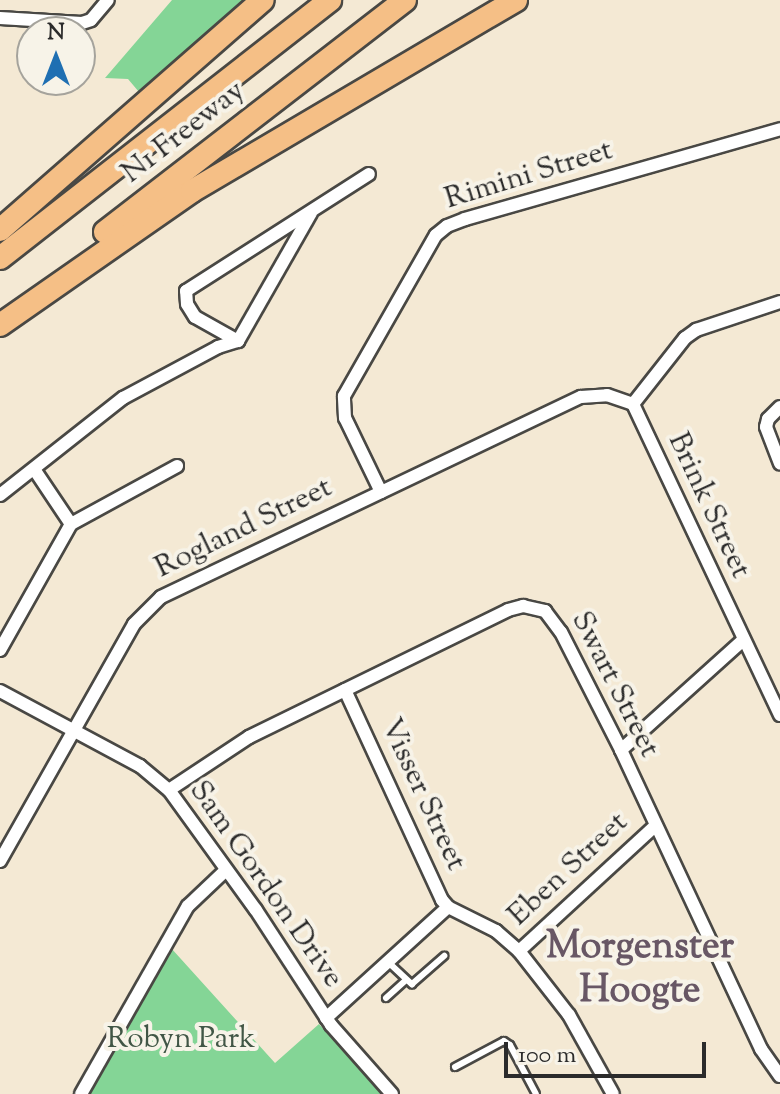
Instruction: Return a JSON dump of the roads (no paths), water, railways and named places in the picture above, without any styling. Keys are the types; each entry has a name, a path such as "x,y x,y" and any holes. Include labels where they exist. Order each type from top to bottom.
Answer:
{"highway":[{"path":"0,230 263,0"},
{"name":"N1 Freeway","path":"0,258 330,0"},
{"name":"N1 Freeway","path":"0,314 405,0"},
{"path":"0,325 192,191 516,0"}],"street":[{"path":"0,18 82,23 91,20 108,0"},
{"name":"Rimini Street","path":"381,492 345,418 344,396 436,235 447,226 465,219 780,129"},
{"path":"238,341 195,317 187,304 186,291 369,174"},
{"path":"0,495 123,398 218,347 238,341 311,213"},
{"path":"633,404 685,338 696,330 780,302"},
{"name":"Rogland Street","path":"0,861 134,624 152,604 581,397 607,395 633,404"},
{"name":"Brink Street","path":"633,404 780,715"},
{"path":"780,407 768,419 766,427 780,463"},
{"path":"0,650 71,524 177,466"},
{"path":"34,469 71,524"},
{"name":"Swart Street","path":"169,790 249,737 508,610 534,606 554,620 621,750 654,827 761,1049 780,1076"},
{"path":"621,750 743,640"},
{"name":"Visser Street","path":"345,690 448,907 473,916 519,951 569,1015 613,1094"},
{"name":"Sam Gordon Drive","path":"0,691 140,766 169,790 326,1018 392,1094"},
{"name":"Eben Street","path":"519,951 654,827"},
{"path":"81,1094 188,906 226,870"},
{"path":"326,1018 448,907"}],"lane":[{"path":"387,962 405,981 415,983 444,956"},
{"path":"386,998 405,981"},
{"path":"455,1067 504,1041 510,1045 533,1093"}],"district":[{"name":"Morgenster Hoogte","path":"640,971"}],"park label":[{"name":"Robyn Park","path":"181,1040"}]}
